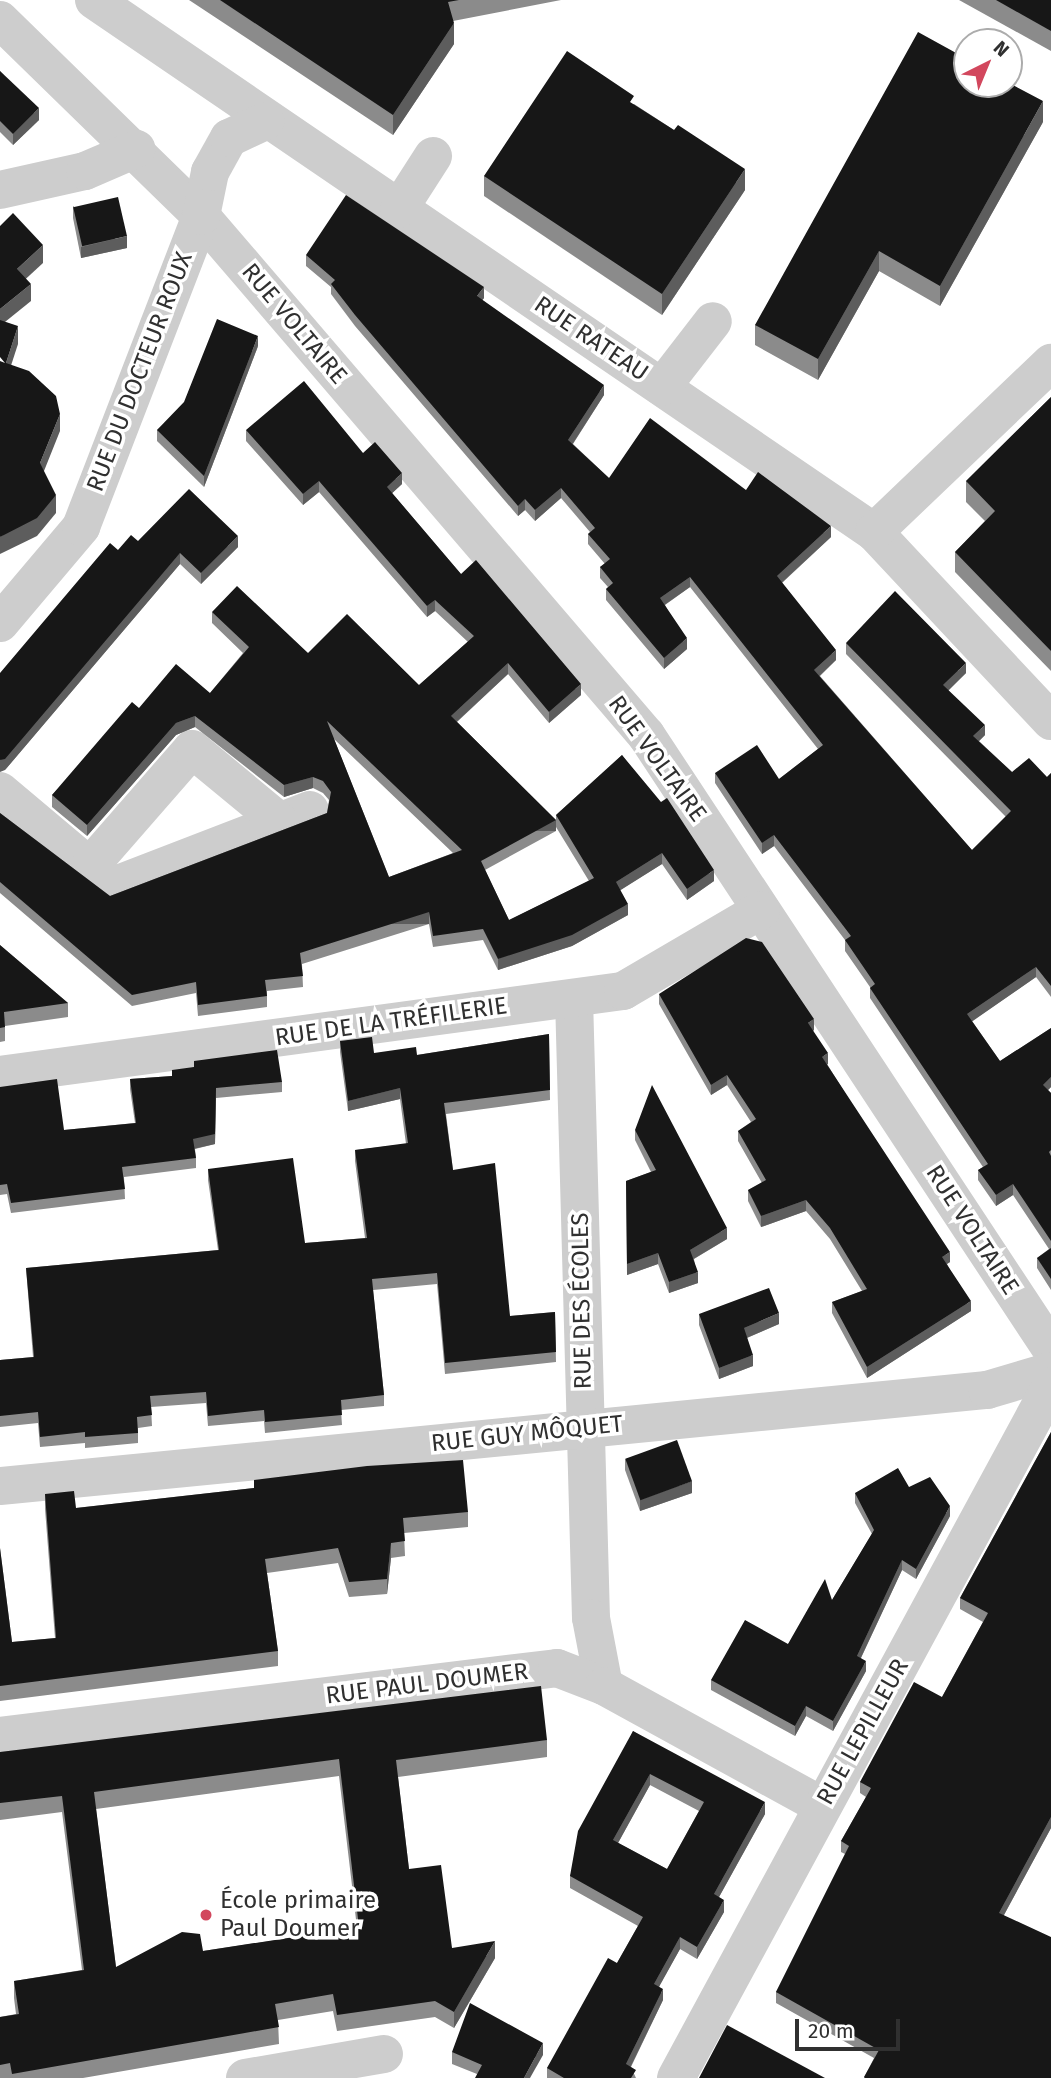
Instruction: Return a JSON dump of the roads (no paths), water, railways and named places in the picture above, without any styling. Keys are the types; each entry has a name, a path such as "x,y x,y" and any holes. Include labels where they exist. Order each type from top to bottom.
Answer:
{"street":[{"name":"RUE RATEAU","path":"94,0 265,121 874,532 1051,721"},
{"name":"RUE VOLTAIRE","path":"0,20 136,149 201,216 646,735 1051,1349"},
{"name":"RUE DU DOCTEUR ROUX","path":"0,623 80,527 201,216 210,172 229,138 265,121"},
{"path":"0,190 85,171 136,149"},
{"path":"399,209 433,156"},
{"path":"662,387 713,321"},
{"path":"874,532 1051,363"},
{"path":"0,791 113,886 294,816 192,749 90,866"},
{"name":"RUE DE LA TRÉFILERIE","path":"0,1075 574,998 645,983 761,910"},
{"name":"RUE DES ÉCOLES","path":"574,998 592,1645 604,1686"},
{"name":"RUE GUY MÔQUET","path":"0,1486 987,1390 1051,1371"},
{"name":"RUE LEPILLEUR","path":"676,2078 1051,1386"},
{"name":"RUE PAUL DOUMER","path":"0,1736 557,1668 604,1686 822,1806"},
{"path":"245,2078 384,2054"}],"place":[{"name":"École primaire Paul Doumer","path":"206,1915"}]}
